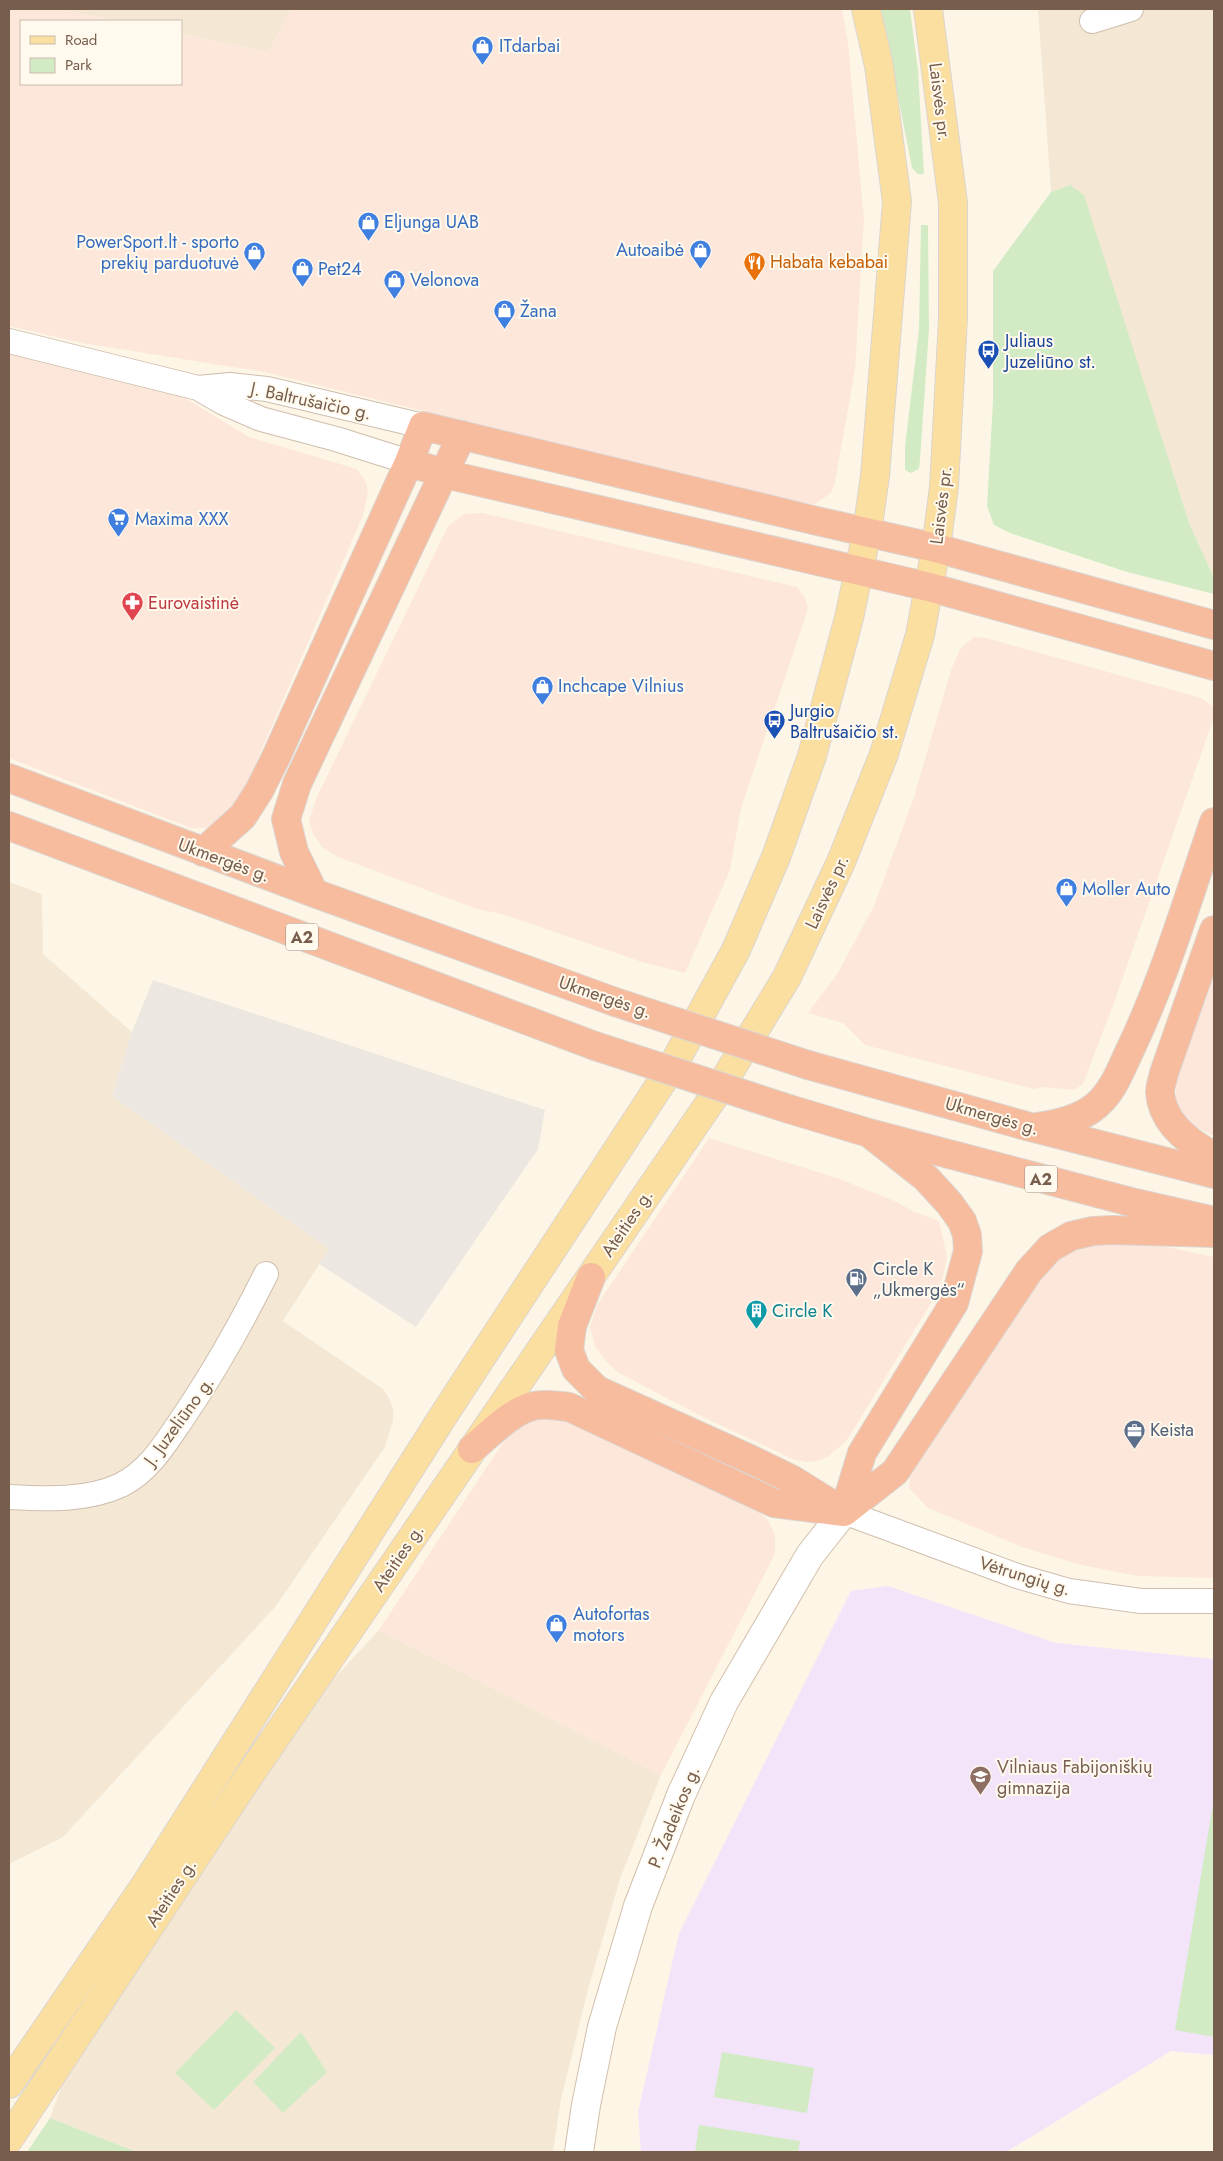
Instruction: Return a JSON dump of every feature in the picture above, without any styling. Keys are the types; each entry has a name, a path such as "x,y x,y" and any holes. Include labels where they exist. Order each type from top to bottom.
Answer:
{"highway":[{"path":"203,852 243,816 259,791 409,462 423,426 936,548 1214,625"},
{"path":"314,894 294,852 286,819 297,784 462,435"},
{"path":"409,462 445,474 929,587 1214,666"},
{"name":"Ukmergės g.","path":"9,778 314,894 616,1002 808,1065 1030,1127 1214,1174"},
{"path":"1030,1127 1049,1126 1085,1114 1102,1100 1115,1082 1142,1025 1165,968 1214,822"},
{"name":"A2","path":"9,826 595,1046 869,1133 1135,1203 1214,1221"},
{"path":"1214,930 1164,1073 1160,1091 1164,1110 1174,1126 1186,1138 1214,1156"},
{"path":"844,1512 862,1453 954,1303 968,1252 967,1235 962,1221 948,1203 926,1178 869,1133"},
{"path":"472,1449 506,1420 532,1406 569,1407 774,1503 844,1512 895,1472 1029,1271 1050,1248 1071,1236 1092,1231 1214,1233"},
{"path":"591,1277 572,1326 569,1350 576,1369 597,1390 791,1479 844,1512"}],"main road":[{"path":"860,571 874,476 897,202 879,66 866,9"},
{"name":"Laisvės pr.","path":"787,977 842,862 884,754 920,635 936,548 947,452 953,318 953,203 928,9"},
{"name":"Ateities g.","path":"9,2084 146,1884 447,1410 673,1065 736,950 776,857 812,756 860,571"},
{"name":"Ateities g.","path":"9,2139 245,1782 717,1092 787,977"}],"street":[{"path":"1092,21 1131,9"},
{"name":"J. Baltrušaičio g.","path":"9,341 198,388 224,403 261,419 336,439 409,462"},
{"name":"J. Baltrušaičio g.","path":"198,388 230,385 267,389 423,426"},
{"name":"J. Juzeliūno g.","path":"9,1497 66,1498 101,1493 139,1474 158,1454 211,1377 266,1274"},
{"name":"Vėtrungių g.","path":"844,1512 1017,1576 1069,1591 1141,1601 1214,1601"},
{"name":"P. Žadeikos g.","path":"579,2152 586,2105 602,2026 638,1906 680,1795 724,1702 810,1556 844,1512"}],"shaded area":[{"path":"9,9 58,9 113,20 20,20 20,85 182,85 182,34 268,52 292,9 842,9 848,43 864,219 855,370 835,482 831,493 815,504 801,504 264,372 82,343 9,326"},
{"path":"58,9 292,9 268,52 182,34 182,20 113,20"},
{"path":"1038,9 1214,9 1214,578 1189,523 1070,185 1051,192"},
{"path":"9,353 175,392 249,437 357,469 366,483 368,491 364,513 255,765 230,817 213,828 191,828 9,758"},
{"path":"483,513 797,587 804,596 808,607 806,615 741,808 730,870 685,973 642,962 502,914 480,910 338,857 323,848 313,834 309,821 316,799 448,526 464,514"},
{"path":"974,637 986,638 1201,698 1212,706 1214,711 1213,720 1115,1000 1083,1084 1074,1090 1045,1087 1033,1089 865,1045 843,1023 808,1013 837,974 874,906 914,797 951,670 960,649"},
{"path":"9,882 42,894 43,954 132,1032 112,1096 329,1249 283,1321 383,1389 393,1409 393,1421 385,1447 276,1606 63,1837 9,1864"},
{"path":"1214,966 1214,1136 1196,1127 1186,1119 1176,1102 1176,1088 1177,1074"},
{"path":"153,980 545,1110 538,1149 416,1327 319,1264 329,1249 112,1096 132,1032"},
{"path":"709,1138 837,1178 939,1221 947,1257 943,1277 931,1303 847,1440 829,1456 818,1461 807,1462 793,1459 705,1418 619,1373 606,1361 595,1346 590,1327 597,1305"},
{"path":"1134,1240 1214,1257 1214,1578 1137,1576 1081,1565 1022,1547 928,1508 909,1488 910,1475 914,1466 1044,1275 1056,1261 1076,1247 1092,1242"},
{"path":"538,1416 562,1416 761,1514 768,1520 775,1534 775,1554 661,1775 379,1630 508,1435 516,1427"},
{"name":"Vilniaus Fabijoniškių gimnazija","path":"888,1586 1056,1643 1214,1659 1214,2055 1171,2051 1006,2152 641,2152 638,2112 679,1933 851,1591"},
{"path":"379,1630 661,1775 620,1879 589,1986 561,2099 553,2152 137,2152 50,2118 70,2063 314,1700"}],"green space":[{"path":"881,9 910,9 918,70 924,174 918,174 912,168"},
{"path":"1070,185 1084,195 1189,523 1214,578 1214,594 1127,572 1010,533 994,525 987,506 993,401 993,271 1051,192"},
{"path":"921,225 928,225 929,329 919,469 911,473 905,470 905,447 919,329"},
{"path":"1214,1798 1214,2037 1175,2030"},
{"path":"236,2010 275,2048 214,2110 175,2073"},
{"path":"301,2032 327,2072 283,2113 253,2082"},
{"path":"722,2052 814,2068 807,2113 714,2097"},
{"path":"50,2118 137,2152 27,2152"},
{"path":"699,2125 800,2141 798,2152 695,2152"}],"place":[{"name":"ITdarbai","path":"483,65"},
{"name":"Eljunga UAB","path":"368,241"},
{"name":"Autoaibė","path":"700,269"},
{"name":"PowerSport.lt - sporto prekių parduotuvė","path":"255,271"},
{"name":"Habata kebabai","path":"754,281"},
{"name":"Pet24","path":"302,288"},
{"name":"Velonova","path":"394,299"},
{"name":"Žana","path":"504,330"},
{"name":"Juliaus Juzeliūno st.","path":"989,370"},
{"name":"Maxima XXX","path":"119,538"},
{"name":"Eurovaistinė","path":"132,622"},
{"name":"Inchcape Vilnius","path":"542,705"},
{"name":"Jurgio Baltrušaičio st.","path":"774,740"},
{"name":"Moller Auto","path":"1066,908"},
{"name":"Circle K „Ukmergės“","path":"857,1298"},
{"name":"Circle K","path":"756,1330"},
{"name":"Keista","path":"1134,1449"},
{"name":"Autofortas motors","path":"557,1643"},
{"name":"Vilniaus Fabijoniškių gimnazija","path":"981,1796"}]}
